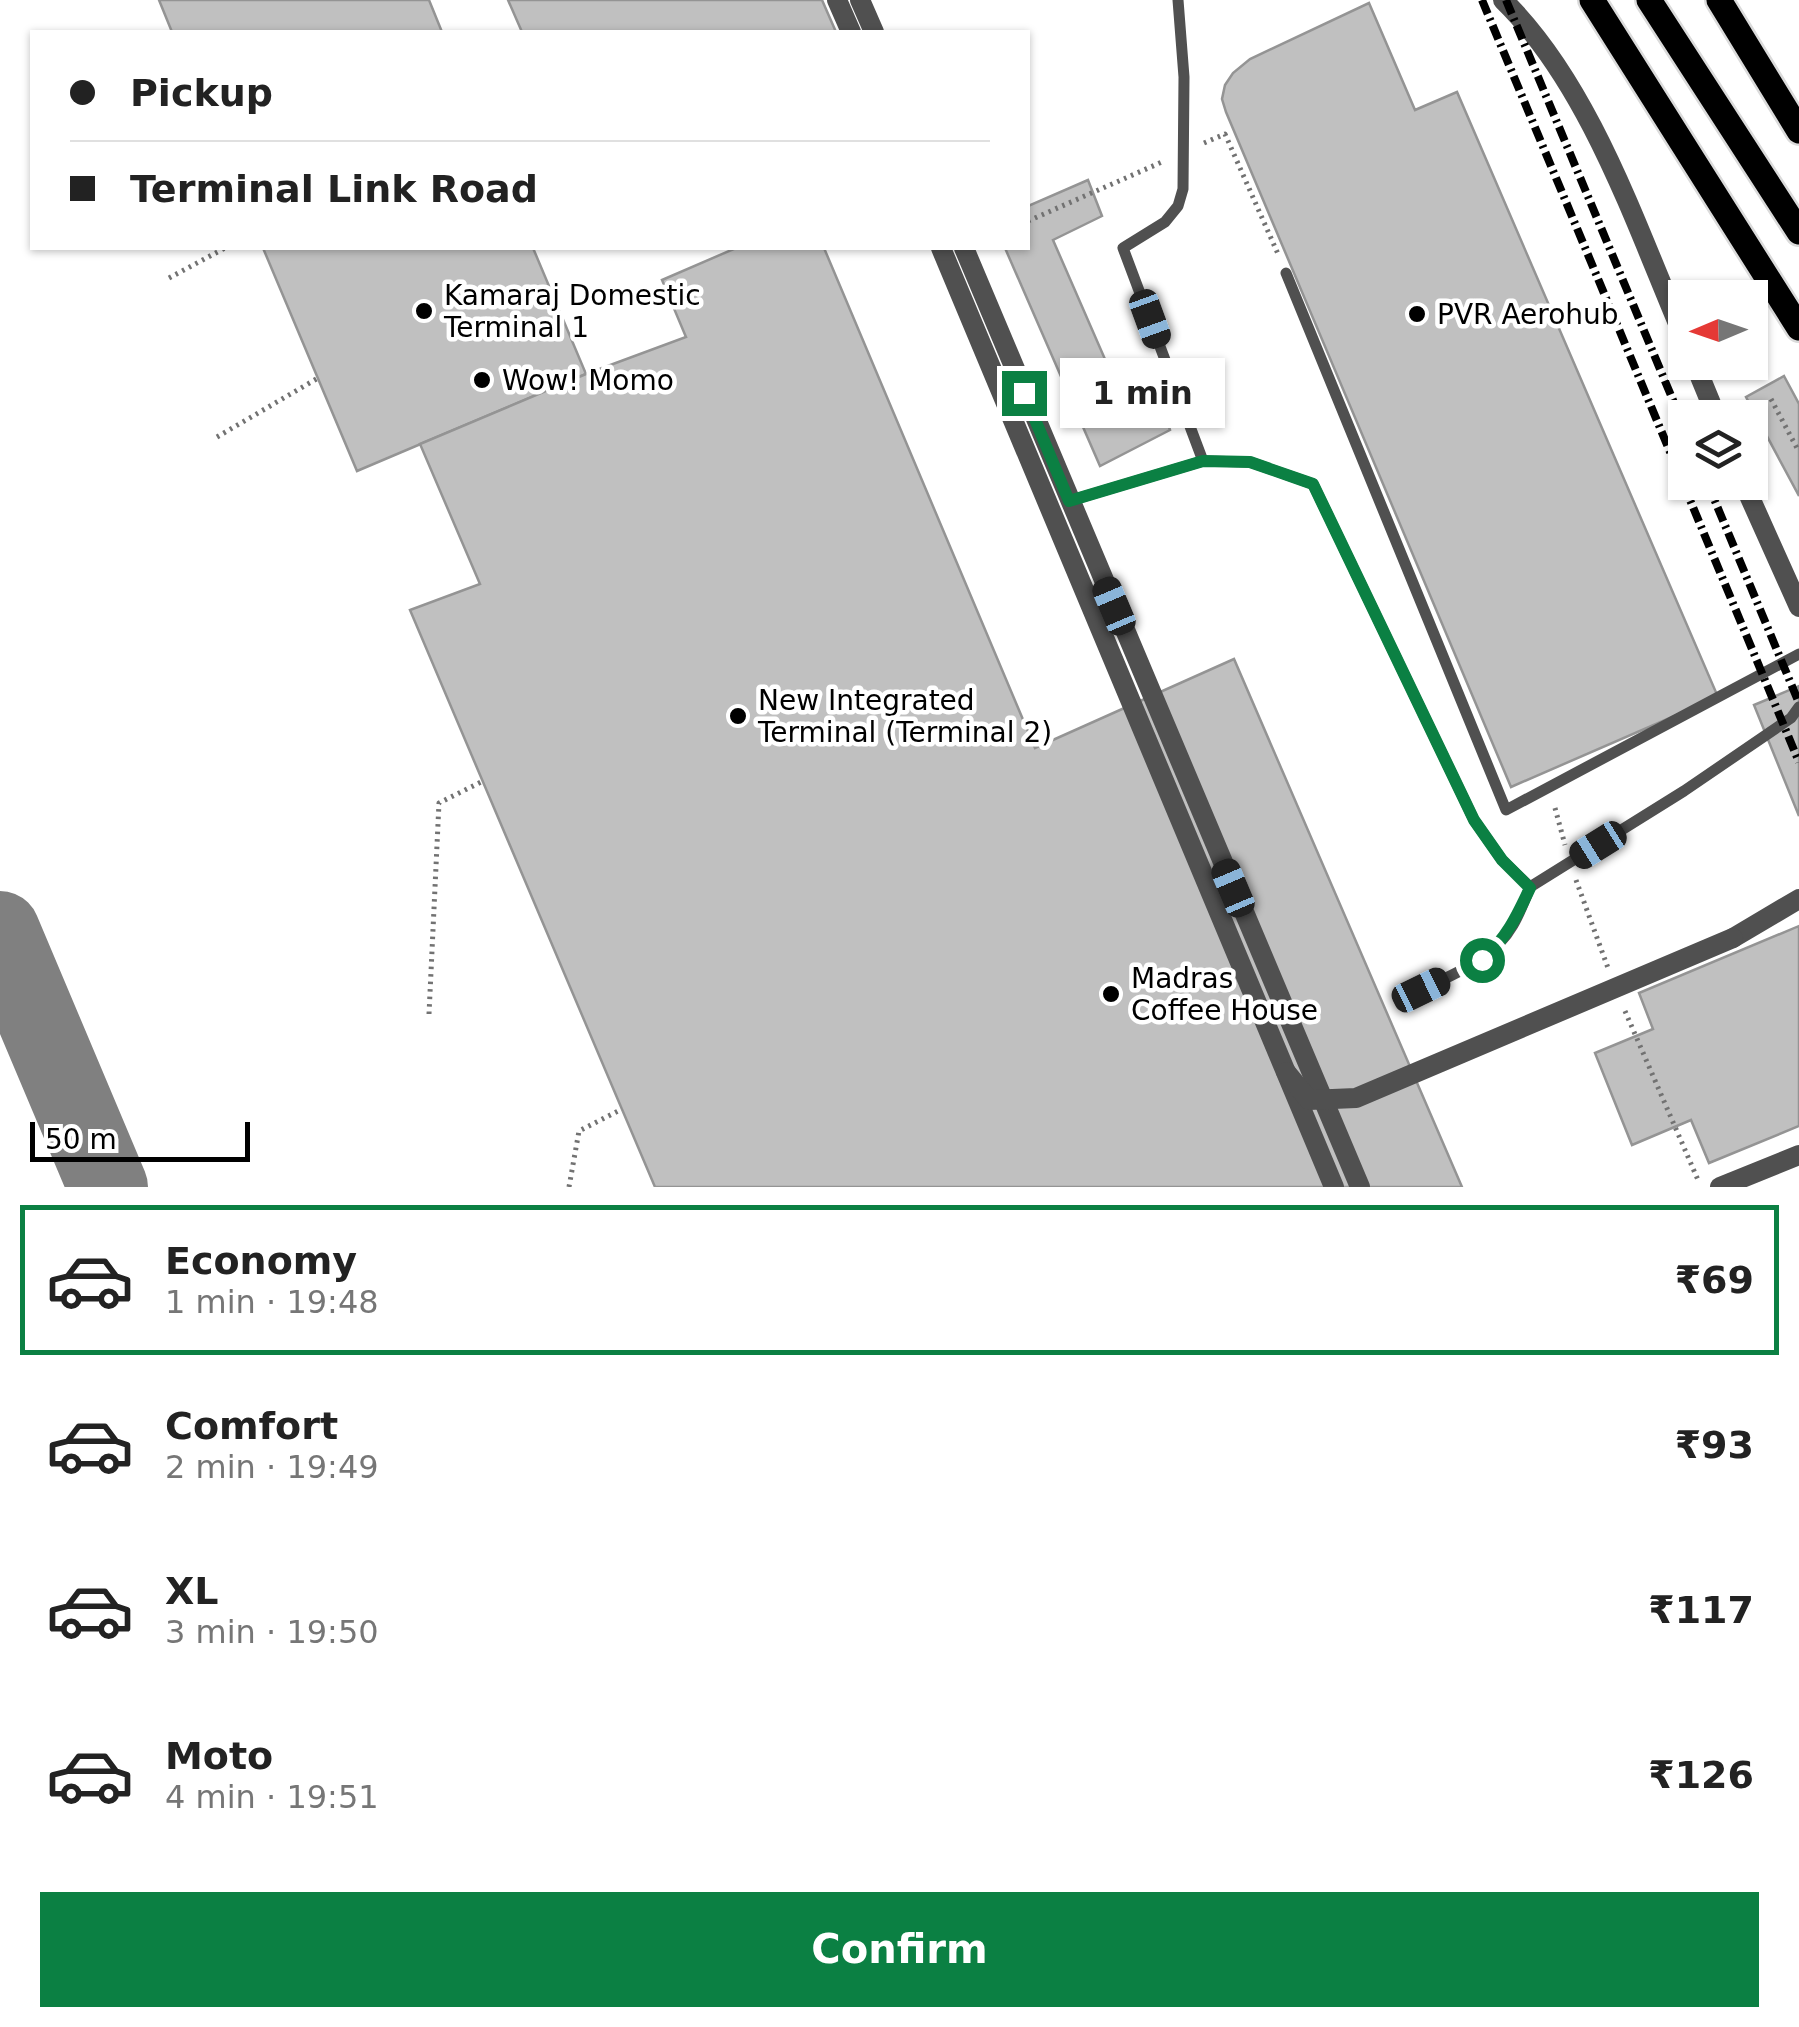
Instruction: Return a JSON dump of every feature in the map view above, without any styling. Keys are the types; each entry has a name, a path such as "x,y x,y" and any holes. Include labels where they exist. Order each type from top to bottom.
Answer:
{"main road":[{"path":"1592,0 1799,328"},
{"path":"1649,0 1799,232"},
{"path":"1718,0 1799,131"}],"street":[{"path":"837,0 850,30"},
{"path":"860,0 873,30"},
{"path":"1503,0 1550,56 1605,153 1668,298"},
{"path":"942,250 1334,1187"},
{"path":"965,250 1360,1187"},
{"path":"1752,500 1799,607"},
{"path":"1286,1072 1309,1100 1356,1098 1733,938 1799,899"},
{"path":"1720,1187 1799,1155"}],"lane":[{"path":"1178,0 1184,77 1182,189 1178,206 1165,222 1123,248 1203,461"},
{"path":"1286,273 1506,810 1799,654"},
{"path":"1069,501 1203,461 1250,462 1313,484 1474,820 1502,860 1530,888"},
{"path":"1421,990 1482,960 1497,946 1512,927 1530,888 1730,760 1791,718 1799,706"}],"path":[{"path":"169,278 221,250"},
{"path":"217,437 318,378"},
{"path":"1771,399 1799,452"},
{"path":"429,1014 439,803 482,781"},
{"path":"1549,787 1570,863 1614,984"},
{"path":"1620,1001 1701,1187"},
{"path":"569,1187 579,1131 622,1109"}],"building":[{"path":"159,0 429,0 441,30 171,30"},
{"path":"508,0 822,0 835,30 521,30"},
{"path":"1369,3 1415,110 1457,92 1718,697 1511,787 1222,99 1233,73 1250,59"},
{"path":"1088,180 1102,216 1053,240 1128,412 1160,400 1170,430 1100,466 1006,250 1030,250 1030,205"},
{"name":"Kamaraj Domestic Terminal 1","path":"264,250 534,250 586,374 357,471"},
{"name":"New Integrated Terminal (Terminal 2)","path":"731,250 825,250 1035,748 1234,659 1462,1187 655,1187 410,610 480,584 420,444 686,337 662,280"},
{"path":"1784,376 1799,404 1799,496 1768,438 1768,400 1746,397"},
{"path":"1799,686 1799,816 1754,705"},
{"path":"1799,926 1799,1126 1709,1163 1691,1120 1632,1145 1595,1053 1653,1029 1639,993"}],"taxiway":[{"path":"0,931 108,1187"}],"railway":[{"path":"1482,0 1799,762"},
{"path":"1506,0 1673,400"},
{"path":"1714,500 1799,703"}],"place":[{"name":"Kamaraj Domestic Terminal 1","path":"424,311"},
{"name":"PVR Aerohub","path":"1417,314"},
{"name":"Wow! Momo","path":"482,380"},
{"name":"New Integrated Terminal (Terminal 2)","path":"738,716"},
{"name":"Madras Coffee House","path":"1111,994"}],"route":[{"path":"1024,393 1069,501 1203,461 1250,462 1313,484 1474,820 1502,860 1530,888 1512,927 1482,960"}]}
